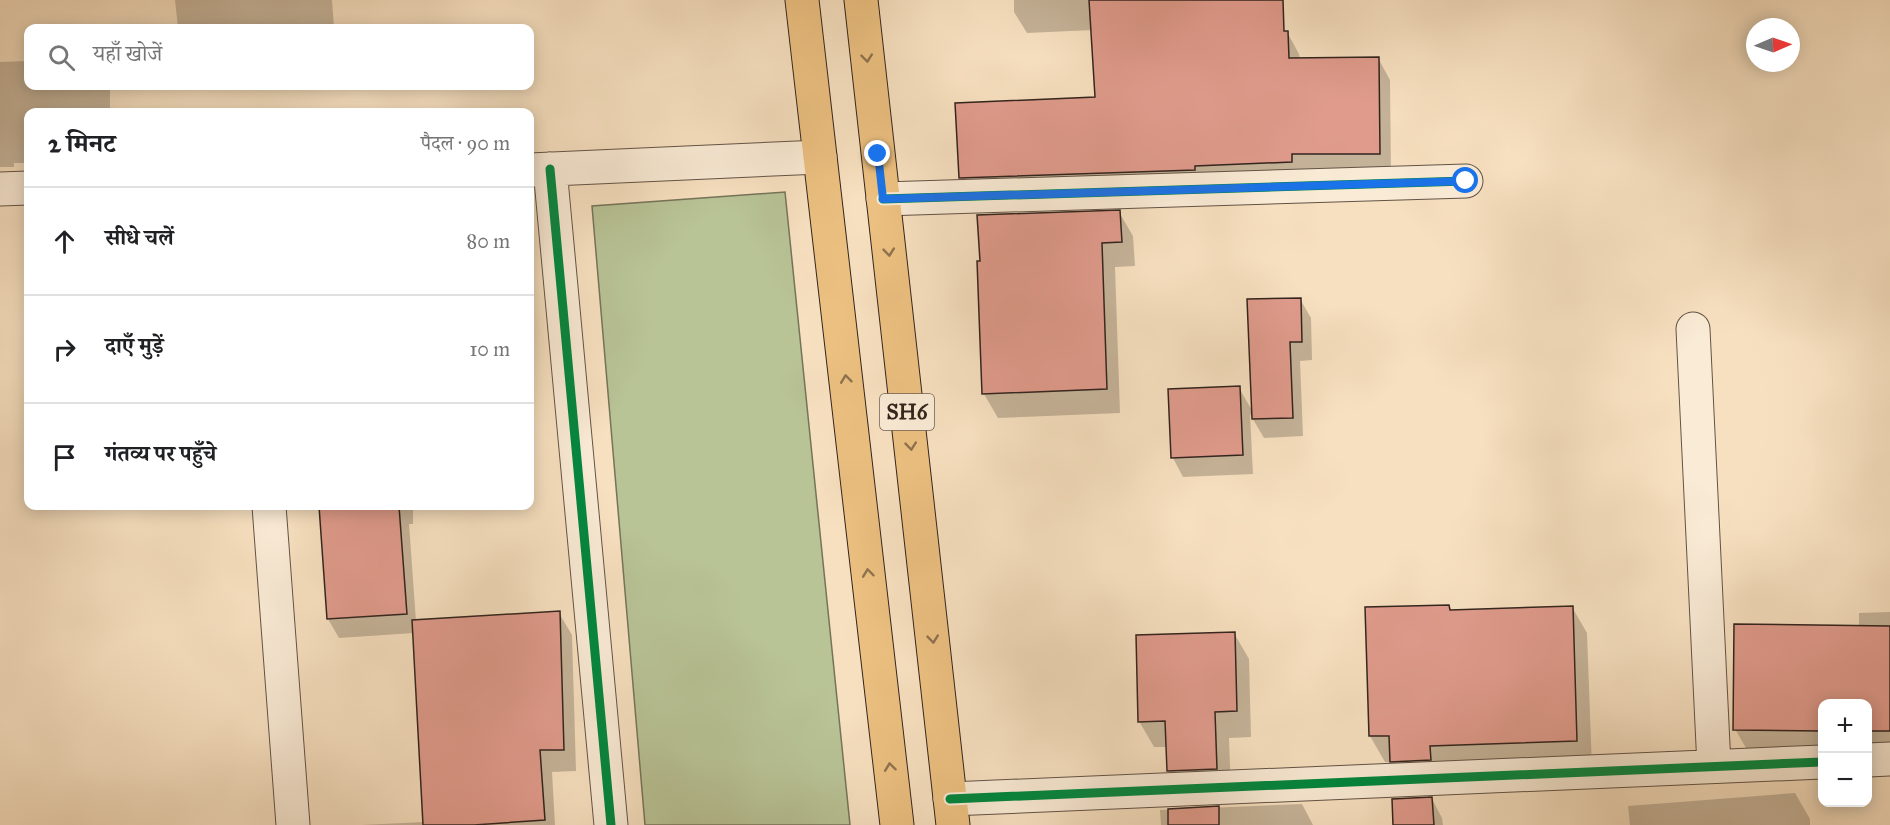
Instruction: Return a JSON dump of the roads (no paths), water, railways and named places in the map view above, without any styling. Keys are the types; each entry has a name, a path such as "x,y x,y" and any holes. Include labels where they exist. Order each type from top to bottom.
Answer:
{"main road":[{"name":"SH6","path":"802,0 897,825"},
{"name":"SH6","path":"861,0 952,812"}],"street":[{"path":"612,825 540,169 820,157"},
{"path":"883,199 1466,181"},
{"path":"0,189 24,188"},
{"path":"1693,329 1714,766"},
{"path":"269,510 293,825"},
{"path":"1872,760 1890,759"},
{"path":"952,812 1714,766 1818,762"}]}
